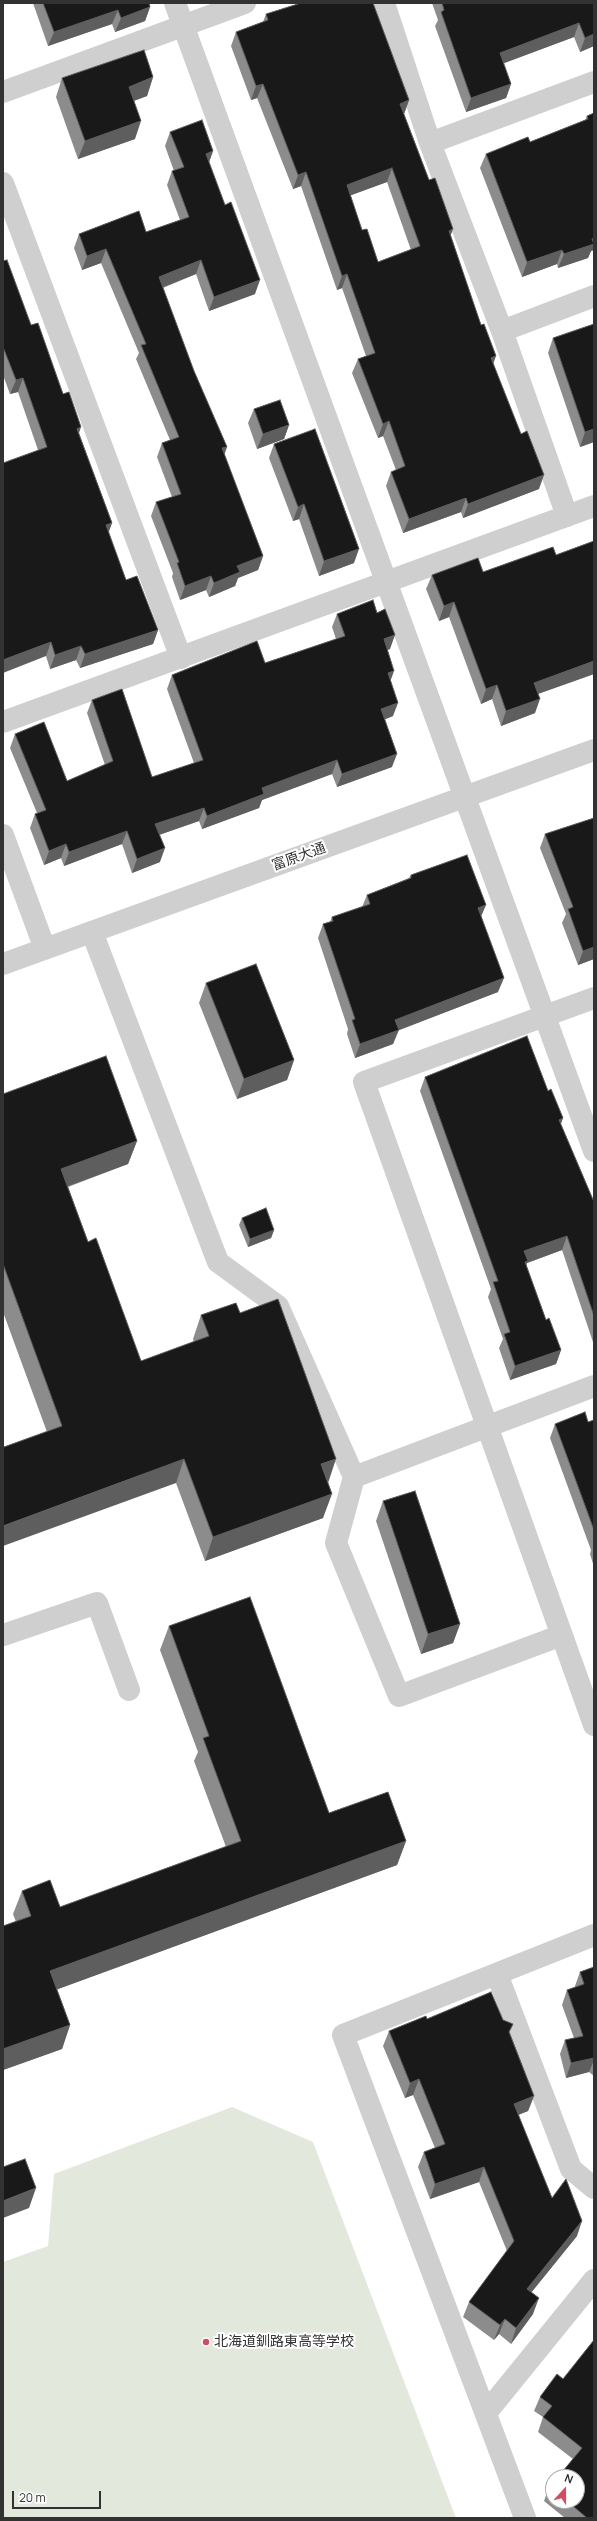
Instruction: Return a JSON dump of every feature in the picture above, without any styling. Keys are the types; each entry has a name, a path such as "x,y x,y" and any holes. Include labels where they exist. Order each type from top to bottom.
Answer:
{"street":[{"path":"175,3 594,1151"},
{"path":"3,92 245,3"},
{"path":"384,3 430,143 502,330 567,516"},
{"path":"430,143 594,82"},
{"path":"3,183 181,658"},
{"path":"502,330 594,296"},
{"path":"3,722 181,658 385,581 594,506"},
{"name":"富原大通","path":"3,964 594,750"},
{"path":"3,836 45,949"},
{"path":"92,932 218,1262 278,1306 354,1477 336,1543 399,1696 562,1635"},
{"path":"594,998 364,1082 594,1725"},
{"path":"354,1477 594,1386"},
{"path":"3,1635 96,1603 129,1690"},
{"path":"525,2518 343,2035 594,1936"},
{"path":"497,1974 571,2169 594,2188"},
{"path":"486,2414 594,2280"}],"shaded area":[{"name":"北海道釧路東高等学校","path":"232,2107 313,2142 456,2518 3,2518 3,2262 48,2246 54,2174"}],"building":[{"path":"43,3 149,3 150,7 121,18 118,10 54,32"},
{"path":"301,3 373,3 409,100 400,104 429,180 435,178 453,229 449,231 481,325 484,324 496,356 491,358 521,434 527,431 544,475 468,504 466,498 409,519 391,472 405,466 389,421 383,424 358,359 375,353 347,274 342,276 306,172 298,175 263,84 256,86 236,32 268,20 266,14","holes":["392,168 420,246 378,262 367,229 362,230 347,185"]},
{"path":"442,3 594,3 594,34 585,38 579,23 500,53 511,84 471,98 441,12 444,10"},
{"path":"144,50 153,77 129,87 141,121 85,141 62,78"},
{"path":"594,113 594,238 592,239 594,244 564,254 562,250 527,262 486,154 528,137 530,142 588,119 587,116"},
{"path":"202,120 213,151 206,154 225,205 231,202 260,280 214,297 201,260 159,277 194,371 227,447 222,448 263,556 237,566 240,572 214,583 211,576 185,586 177,563 179,562 156,502 181,494 162,443 179,437 141,345 146,344 106,249 87,256 79,234 139,211 146,232 189,217 172,171 184,167 170,132"},
{"path":"7,260 31,325 38,323 63,394 69,392 81,427 77,429 112,523 106,525 126,580 137,576 158,630 85,654 81,646 55,655 51,642 3,660 3,463 47,447 23,378 16,380 3,347 3,261"},
{"path":"594,324 594,429 585,432 553,338"},
{"path":"280,400 289,425 263,434 254,409"},
{"path":"315,429 359,549 324,561 304,504 298,507 274,444"},
{"path":"594,541 594,661 534,683 540,699 506,711 497,685 486,689 454,602 444,606 432,575 478,558 483,572 553,547 556,555"},
{"path":"373,600 377,613 385,609 395,635 384,639 394,671 388,673 398,703 381,709 397,754 342,774 337,760 262,788 264,794 207,816 204,808 155,824 165,848 137,859 127,831 69,852 66,844 49,851 35,814 46,810 15,734 44,722 67,781 113,761 92,700 122,689 152,777 203,760 172,675 257,641 265,663 345,636 337,614"},
{"path":"594,818 594,947 583,951 568,909 573,907 545,834"},
{"path":"467,855 486,905 478,908 504,978 395,1020 399,1030 360,1044 352,1020 355,1019 323,924 333,921 332,917 370,904 367,895 411,878 411,875"},
{"path":"256,964 294,1060 244,1079 206,983"},
{"path":"527,1036 548,1091 551,1089 563,1118 559,1120 594,1202 594,1316 567,1236 524,1251 528,1261 525,1262 546,1320 549,1318 561,1350 515,1366 504,1334 510,1332 493,1282 498,1281 425,1077"},
{"path":"106,1056 137,1141 61,1169 88,1242 96,1238 141,1361 209,1336 201,1315 236,1303 240,1313 278,1299 336,1459 321,1464 332,1494 213,1537 184,1459 3,1526 3,1445 4,1447 62,1426 3,1264 3,1094"},
{"path":"266,1208 274,1230 250,1239 242,1218"},
{"path":"585,1412 588,1422 594,1420 594,1530 555,1424"},
{"path":"415,1491 460,1624 428,1634 383,1501"},
{"path":"250,1597 329,1813 388,1792 406,1841 50,1971 70,2025 3,2049 3,1926 31,1916 22,1891 50,1880 60,1907 241,1841 203,1738 209,1736 169,1626"},
{"path":"594,1967 594,2058 571,2063 565,2040 583,2036 567,1990 584,1984 580,1972"},
{"path":"491,1992 503,2020 513,2024 509,2032 534,2096 514,2104 552,2198 566,2179 582,2221 527,2289 539,2298 516,2328 505,2319 500,2325 469,2302 514,2241 484,2167 435,2184 424,2152 445,2144 419,2079 410,2083 389,2031 426,2016 427,2019"},
{"path":"25,2159 36,2188 3,2201 3,2167"},
{"path":"594,2340 594,2518 587,2518 576,2509 585,2509 585,2469 565,2469 582,2448 543,2417 552,2406 540,2397 557,2374 563,2379"}],"place":[{"name":"北海道釧路東高等学校","path":"206,2342"}]}
